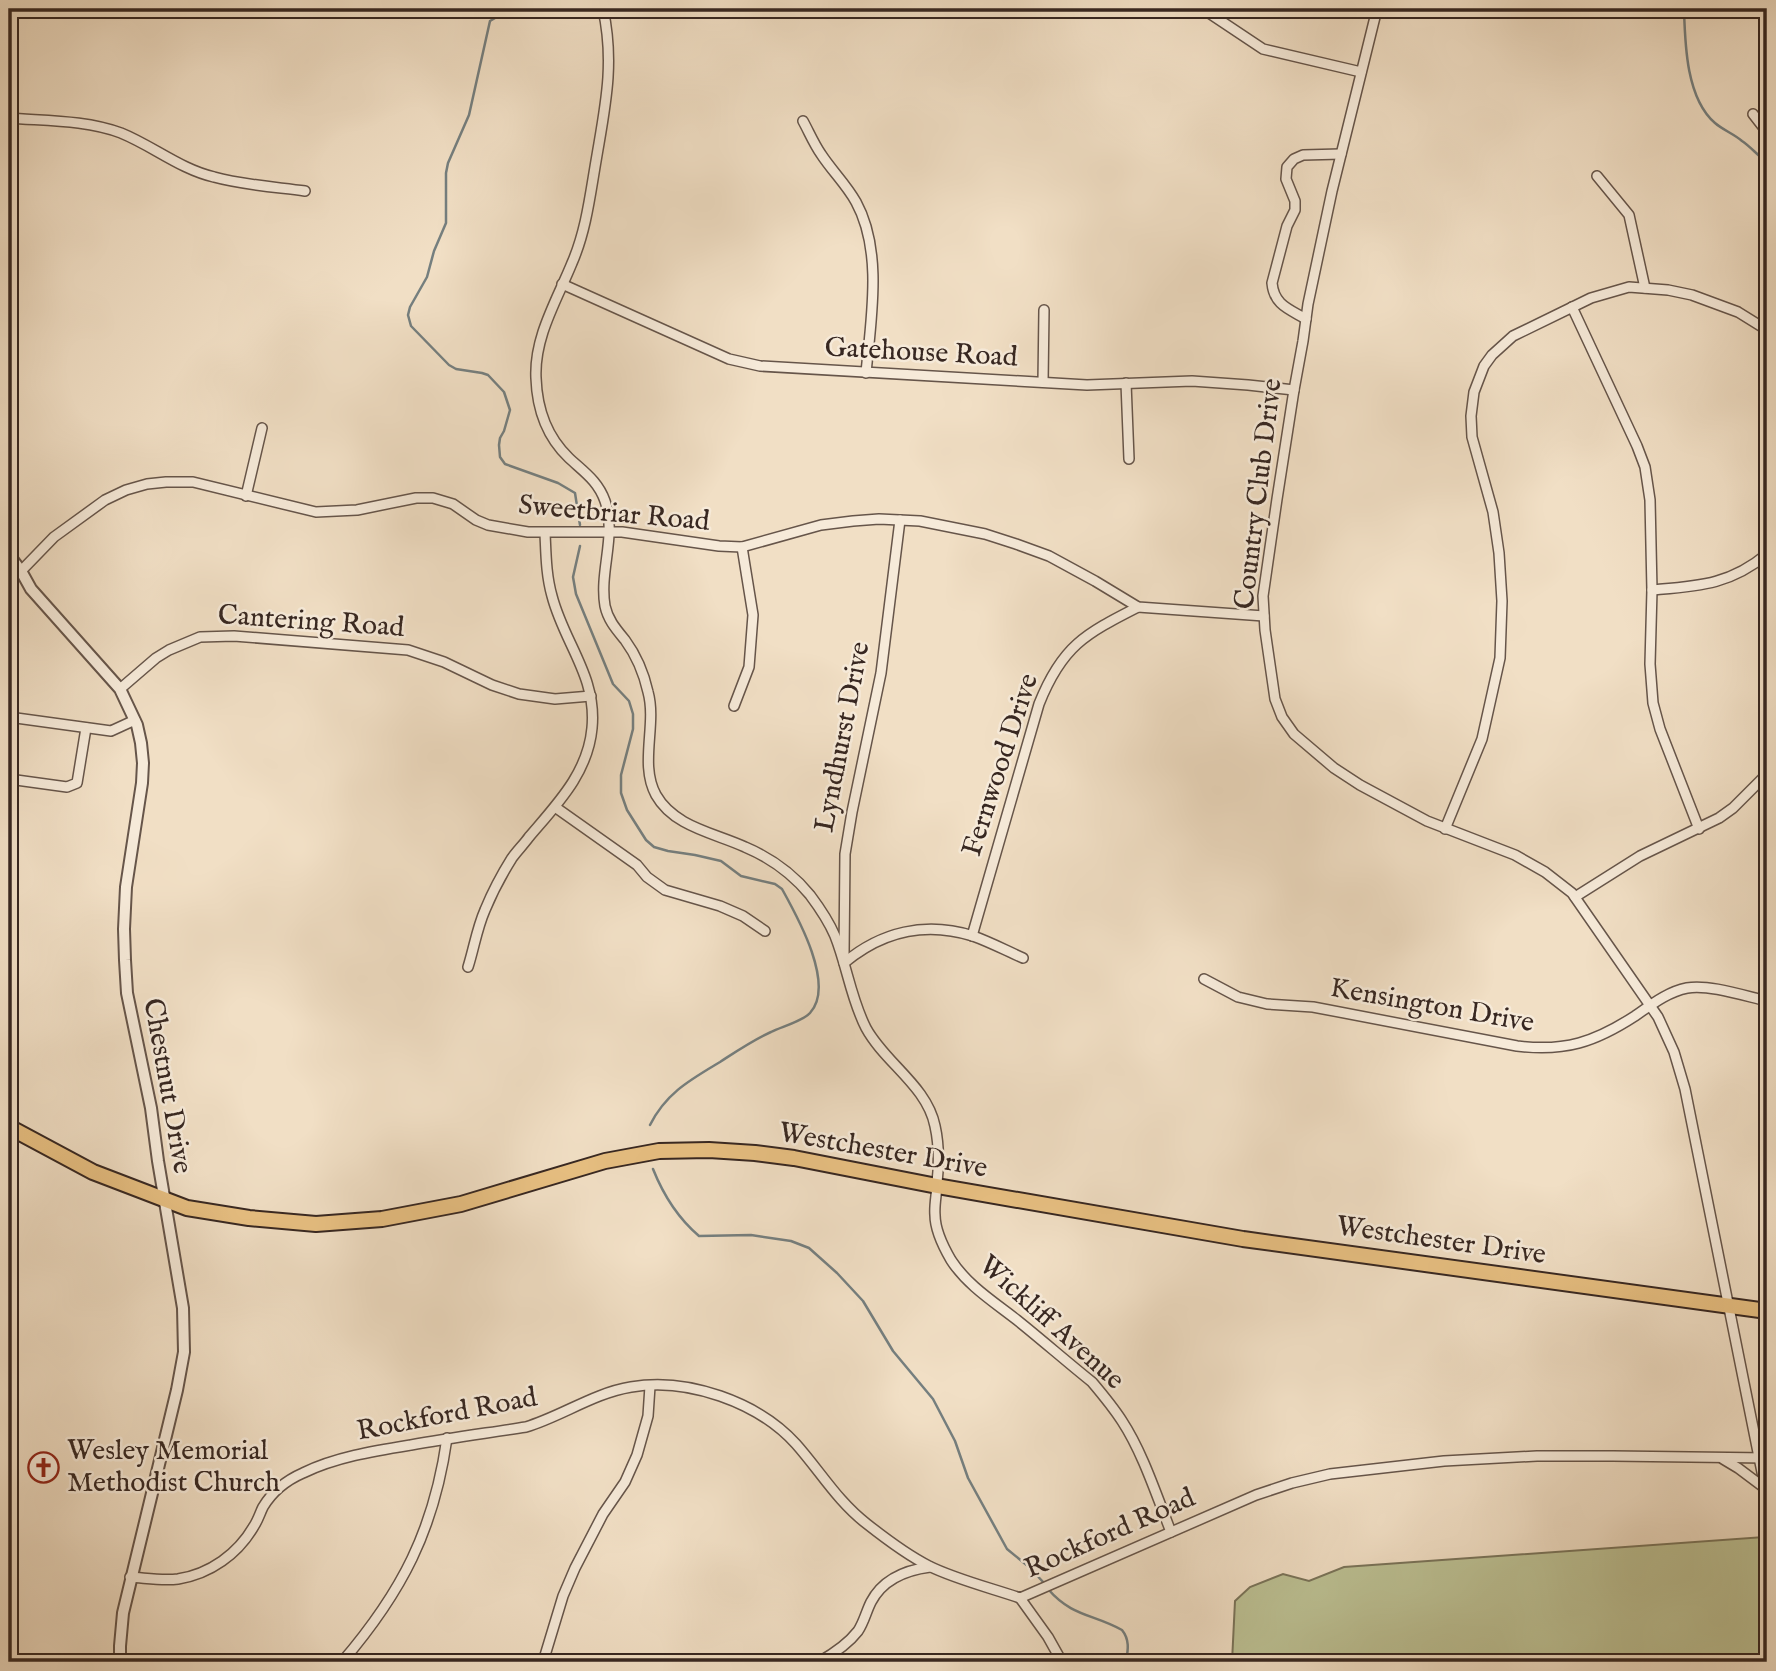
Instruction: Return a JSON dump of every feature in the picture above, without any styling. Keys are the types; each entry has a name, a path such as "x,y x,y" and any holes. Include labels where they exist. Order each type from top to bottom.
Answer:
{"main road":[{"name":"Westchester Drive","path":"9,1127 93,1172 187,1208 249,1218 316,1224 382,1219 461,1204 605,1161 659,1151 709,1150 794,1158 937,1186 1243,1239 1767,1311"}],"street":[{"name":"Wickliff Avenue","path":"603,9 609,49 607,92 586,224 538,346 536,375 538,401 546,426 558,446 588,473 600,490 607,510 609,532 605,605 612,624 636,659 648,690 651,706 649,771 657,797 667,811 680,821 771,860 799,882 814,900 834,934 854,1002 867,1030 885,1056 922,1097 935,1124 939,1167 935,1221 952,1262 970,1283 1092,1382 1107,1400 1124,1423 1141,1458 1171,1532"},
{"path":"1203,9 1263,49 1361,72"},
{"name":"Country Club Drive","path":"1377,9 1308,304 1263,596 1275,699 1282,718 1294,734 1334,768 1360,785 1427,821 1515,855 1545,872 1575,897 1658,1017 1674,1052 1685,1089 1728,1305 1763,1458 1766,1493"},
{"path":"1753,114 1767,132"},
{"path":"9,118 86,124 120,133 178,164 213,177 305,191"},
{"path":"803,121 820,153 857,204 871,246 873,287 866,373"},
{"path":"1306,319 1278,301 1273,293 1272,283 1287,226 1295,210 1295,201 1286,179 1287,167 1294,159 1303,155 1341,154"},
{"path":"1597,176 1629,215 1645,288"},
{"name":"Gatehouse Road","path":"562,284 729,359 760,366 1087,385 1192,381 1294,390"},
{"path":"1445,829 1482,739 1500,648 1502,601 1499,553 1493,512 1472,437 1474,392 1484,366 1513,336 1591,298 1629,287 1692,295 1715,302 1767,330"},
{"path":"1572,307 1645,467 1650,500 1650,664 1653,703 1660,729 1699,829"},
{"path":"1043,382 1044,310"},
{"path":"1126,383 1129,458"},
{"path":"246,496 262,428"},
{"name":"Sweetbriar Road","path":"21,571 54,537 105,500 147,484 193,482 316,512 357,510 416,498 433,498 453,504 488,525 528,532 622,532 719,546 742,547 821,525 853,521 920,521 985,534 1049,556 1139,607 1264,616"},
{"name":"Lyndhurst Drive","path":"844,962 845,854 881,673 900,520"},
{"path":"468,967 484,911 513,857 574,782 587,753 592,729 590,696 582,666 551,596 546,566 545,533"},
{"path":"734,706 749,667 753,615 742,547"},
{"path":"1652,590 1719,581 1749,567 1767,554"},
{"name":"Chestnut Drive","path":"9,555 31,589 120,689 135,720 141,743 142,783 126,887 124,929 127,993 151,1108 183,1308 184,1352 130,1577 123,1613 121,1662"},
{"name":"Fernwood Drive","path":"972,936 1048,680 1076,643 1100,626 1139,607"},
{"name":"Cantering Road","path":"120,689 156,657 169,650 200,637 234,636 408,650 444,662 492,685 519,694 555,699 590,696"},
{"path":"9,717 111,731 135,720"},
{"path":"9,779 67,787 77,783 86,728"},
{"path":"1575,897 1640,856 1719,818 1767,774"},
{"path":"555,807 637,865 647,877 666,890 720,906 743,916 765,931"},
{"path":"844,962 871,943 887,936 935,929 972,936 1023,958"},
{"name":"Kensington Drive","path":"1204,979 1238,997 1267,1004 1312,1007 1540,1049 1566,1046 1594,1038 1616,1028 1665,996 1689,988 1703,987 1767,1001"},
{"path":"543,1662 563,1596 575,1568 603,1514 625,1482 637,1455 648,1416 650,1386"},
{"name":"Rockford Road","path":"130,1577 177,1579 199,1574 216,1565 244,1541 273,1494 303,1472 347,1457 380,1450 526,1427 546,1421 596,1398 631,1387 685,1387 733,1401 764,1418 794,1442 838,1498 865,1522 918,1560 1020,1598 1256,1495 1330,1474 1444,1461 1537,1456 1763,1458"},
{"path":"342,1662 368,1632 413,1558 431,1514 447,1438"},
{"path":"1722,1458 1738,1468 1766,1493"},
{"path":"819,1662 833,1654 857,1633 872,1601 884,1584 914,1569 932,1567"},
{"path":"1020,1598 1062,1662"}],"green space":[{"path":"1764,1537 1767,1545 1767,1662 1232,1662 1235,1601 1250,1587 1283,1574 1309,1581 1344,1567"}],"waterway":[{"path":"510,9 490,21 469,115 448,163 446,223 427,277 408,315 411,326 449,365 456,369 488,375 504,392 510,410 500,438 500,457 505,464 558,483 575,493 580,525"},
{"path":"1684,9 1689,69 1705,112 1715,123 1767,162"},
{"path":"580,546 573,577 576,594 613,684 629,701 633,714 633,729 621,775 621,793 627,810 646,840 654,847 721,861 741,876 775,884 782,889 804,933 817,969 817,1001 807,1016 758,1039 689,1081 663,1104 650,1125"},
{"path":"653,1169 672,1206 699,1236 751,1235 791,1241 809,1248 837,1273 863,1301 893,1351 933,1399 955,1441 968,1478 1007,1549 1045,1584"},
{"path":"1048,1589 1075,1610 1122,1630 1127,1641 1126,1662"}],"place":[{"name":"Wesley Memorial Methodist Church","path":"44,1467"}]}
